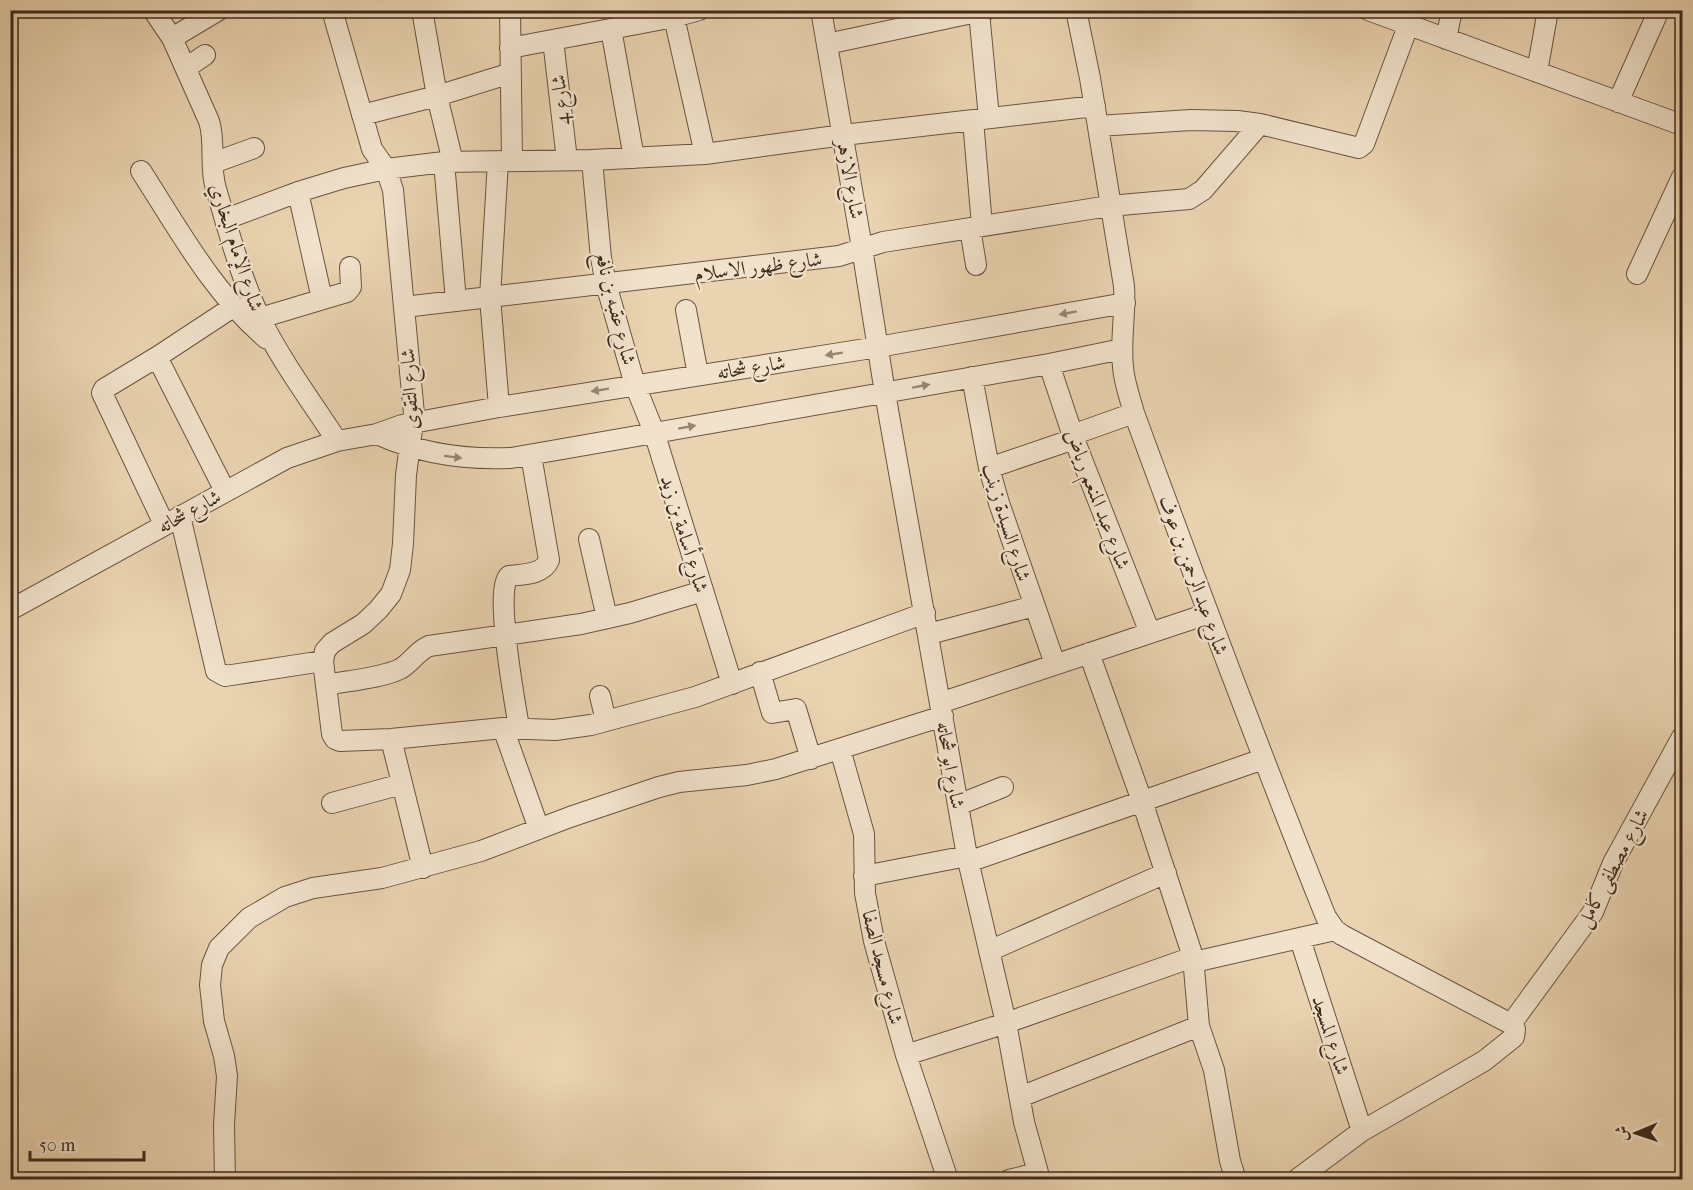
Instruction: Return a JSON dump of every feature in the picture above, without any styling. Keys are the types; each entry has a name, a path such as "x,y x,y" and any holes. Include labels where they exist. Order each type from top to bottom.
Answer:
{"street":[{"name":"شارع الإمام البخاري","path":"153,10 172,38 212,128 214,183 241,269 260,318 276,347 337,441"},
{"path":"172,38 219,10"},
{"name":"شارع التقوى","path":"323,661 325,651 332,643 363,624 391,594 400,570 404,493 414,423 393,190 386,169 372,149 332,10"},
{"path":"422,10 448,162 456,301"},
{"path":"499,407 490,297 505,161 511,73 510,10"},
{"path":"510,48 611,29 645,17 674,17 699,10"},
{"name":"شارع الازهر","path":"821,10 878,348"},
{"name":"شارع عبد الرحمن بن عوف","path":"1076,10 1095,106 1125,303 1122,349 1125,383 1207,614 1326,916 1335,930"},
{"path":"1446,39 1452,10"},
{"path":"1537,72 1548,10"},
{"path":"1618,102 1659,10"},
{"path":"827,44 982,11 976,266"},
{"path":"1372,11 1683,125"},
{"path":"674,17 705,154"},
{"path":"1098,126 1214,119 1260,124 1359,148 1364,144 1408,26"},
{"path":"611,29 634,158"},
{"name":"شارع 4","path":"553,40 567,160"},
{"path":"186,69 205,56"},
{"path":"362,116 511,73"},
{"path":"226,219 298,192 344,178 386,169 448,162 592,160 705,154 843,135 1095,106"},
{"name":"شارع ظهور الاسلام","path":"404,307 839,256 883,242 1109,206 1189,199 1197,196 1260,124"},
{"path":"213,163 254,148"},
{"name":"شارع عقبه بن نافع","path":"592,160 601,258 606,284 635,385"},
{"path":"141,171 215,285 232,307 276,347"},
{"path":"1637,274 1683,177"},
{"path":"298,192 322,299"},
{"path":"260,318 349,290 350,267"},
{"name":"شارع شحاته","path":"10,610 287,458 337,441 377,434 402,425 499,407 878,348 1125,303"},
{"path":"232,307 104,389 102,393 172,520 216,671 225,676 323,661 332,734 335,739 340,741 391,739 511,728 555,730 606,721 695,697 925,613"},
{"path":"686,310 698,375"},
{"name":"شارع ابو شحاته","path":"878,348 968,859 1039,1176"},
{"path":"377,434 410,447 441,455 486,459 531,455 1049,364 1122,349"},
{"path":"157,357 225,491"},
{"name":"شارع عبد المنعم رياض","path":"1049,364 1073,437 1150,633"},
{"name":"شارع السيدة زينب","path":"972,377 989,468 1010,538 1055,664"},
{"name":"شارع أسامة بن زيد","path":"635,385 654,432 732,684"},
{"path":"989,468 1134,413"},
{"path":"531,455 549,560 542,570 506,579 504,584 505,635 511,728 539,829"},
{"path":"590,538 607,618"},
{"path":"326,684 392,673 405,666 429,646 607,618 703,591"},
{"path":"928,634 1034,606"},
{"path":"225,1179 224,1125 227,1076 214,1021 210,984 212,966 219,948 249,918 285,897 313,888 382,878 481,851 658,787 679,782 747,775 811,759 1055,664 1207,614"},
{"path":"1089,654 1142,801 1194,959 1199,1026 1214,1070 1230,1161 1236,1179"},
{"path":"760,672 772,713 792,709 798,711 811,759"},
{"path":"600,696 606,721"},
{"name":"شارع مصطفى كامل","path":"1362,1131 1484,1061 1514,1037 1515,1029 1511,1024 1593,912 1613,863 1683,737"},
{"path":"391,739 423,868"},
{"name":"شارع مسجد الصفا","path":"840,749 864,834 864,876 870,925 906,1055 948,1179"},
{"path":"864,876 968,859 1263,759"},
{"path":"332,803 402,784"},
{"path":"958,805 1003,787"},
{"path":"989,951 1166,873"},
{"path":"906,1055 1194,959 1335,930 1511,1024"},
{"name":"شارع المسجد","path":"1300,939 1362,1131"},
{"path":"1020,1097 1199,1026"},
{"path":"1296,1179 1362,1131"},
{"path":"1009,1179 1039,1176"}]}
